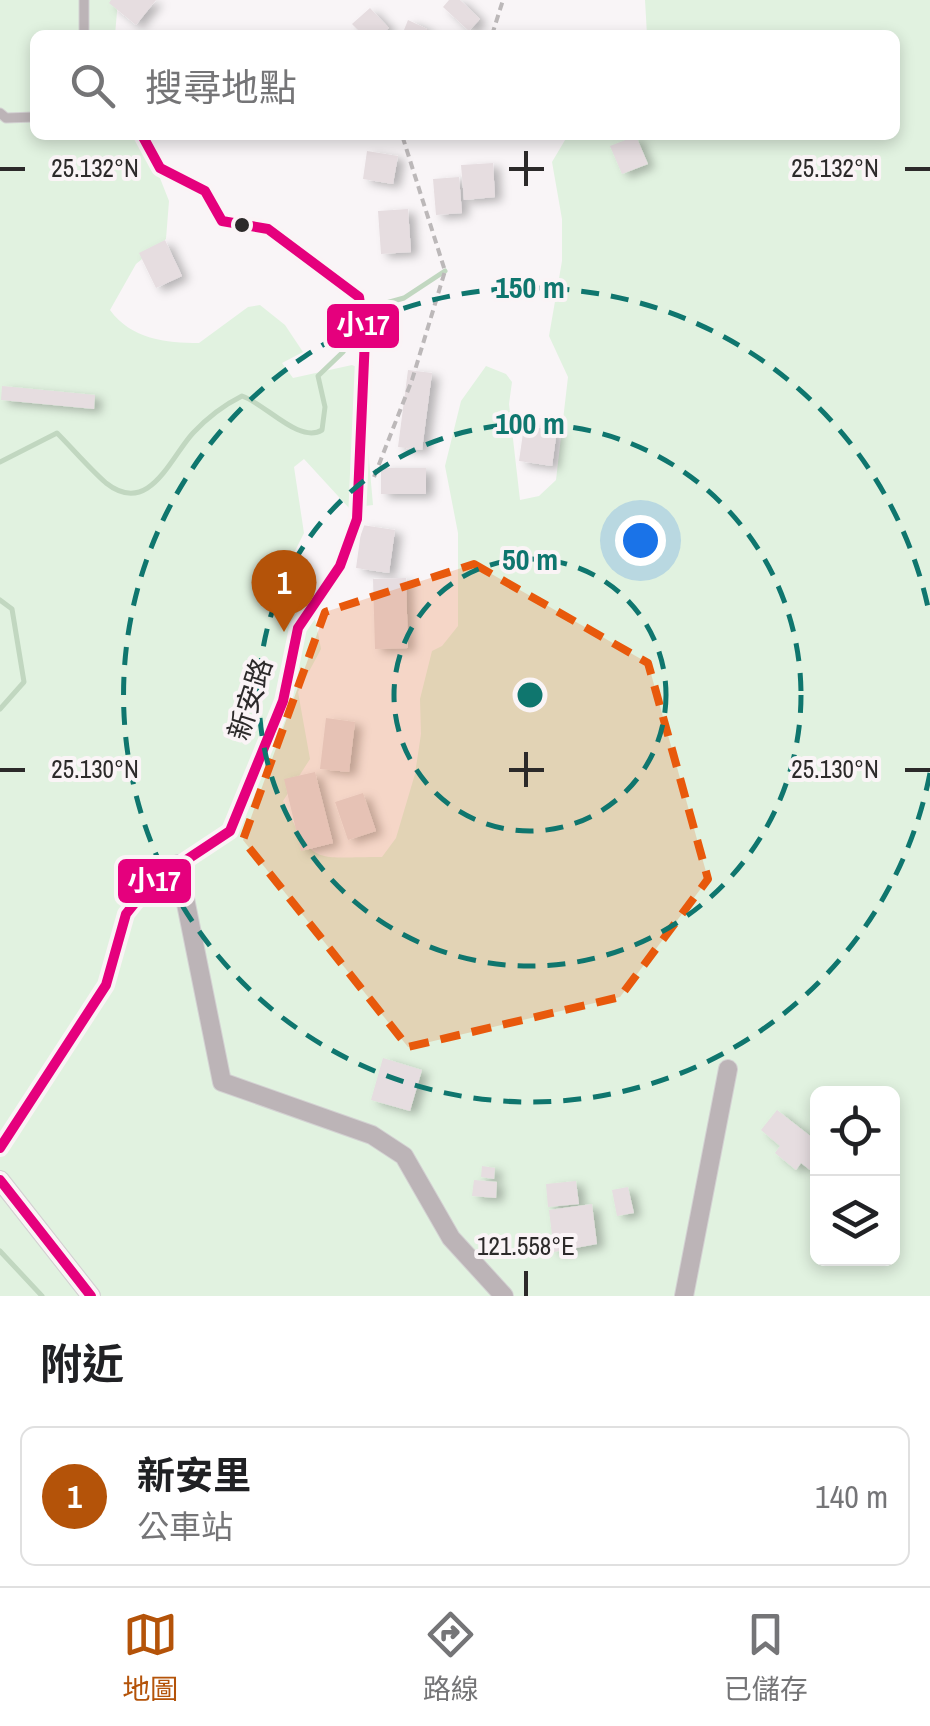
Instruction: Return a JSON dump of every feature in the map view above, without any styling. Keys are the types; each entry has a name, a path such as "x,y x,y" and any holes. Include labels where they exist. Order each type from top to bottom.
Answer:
{"street":[{"path":"178,864 222,1082 372,1135 404,1156 451,1238 504,1296"},
{"path":"684,1296 728,1069"},
{"path":"0,1180 91,1296"}],"lane":[{"path":"84,0 84,30"},
{"path":"0,114 6,118 30,117"},
{"name":"新安路","path":"0,1148 106,984 126,914 150,884 230,831 284,702 298,628 340,566 357,519 366,338 359,297 268,229 222,221 205,192 160,168 145,140"}],"path":[{"path":"494,30 503,0"},
{"path":"371,484 412,380 445,271 404,140"}],"highlighted area":[{"path":"474,564 648,663 708,879 620,997 408,1047 243,840 325,612"}],"green space":[{"path":"0,0 118,0 115,30 30,30 30,140 145,140 169,201 166,239 136,264 110,310 118,320 150,337 199,343 248,307 260,305 285,325 303,352 282,363 293,378 352,365 361,369 373,505 349,508 304,459 294,467 304,533 288,565 316,622 321,649 298,692 310,759 283,801 309,848 318,854 341,858 382,857 396,838 415,774 421,734 420,699 432,651 442,646 458,626 458,533 445,466 461,401 486,366 506,374 512,382 509,404 520,500 539,496 556,480 568,377 549,336 562,261 562,219 552,162 565,140 900,140 900,30 647,30 645,0 930,0 930,1296 0,1296"}],"building":[{"path":"156,0 136,25 109,3"},
{"path":"449,0 460,0 480,19 468,30 443,7"},
{"path":"370,8 389,28 358,30 352,24"},
{"path":"408,20 427,29 426,30 404,30"},
{"path":"638,140 648,164 622,174 610,146"},
{"path":"367,151 398,156 393,184 363,179"},
{"path":"493,163 495,197 464,200 461,165"},
{"path":"459,177 462,213 436,215 433,179"},
{"path":"408,209 411,252 381,254 378,211"},
{"path":"165,240 182,276 156,288 139,253"},
{"path":"408,370 432,373 422,450 398,447"},
{"path":"2,386 95,395 94,409 1,400"},
{"path":"524,426 557,430 552,466 519,461"},
{"path":"381,468 426,468 426,494 381,494"},
{"path":"362,525 395,530 389,573 356,568"},
{"path":"406,578 408,648 375,649 373,579"},
{"path":"326,718 355,722 349,772 320,769"},
{"path":"315,772 333,843 301,851 284,779"},
{"path":"363,793 376,831 348,840 335,802"},
{"path":"383,1058 422,1070 410,1111 371,1100"},
{"path":"777,1110 810,1136 810,1170 801,1163 796,1170 775,1153 780,1146 761,1130"},
{"path":"482,1166 495,1168 494,1179 481,1177"},
{"path":"474,1180 497,1182 496,1198 472,1196"},
{"path":"576,1181 579,1204 548,1207 546,1184"},
{"path":"628,1187 634,1213 617,1216 612,1190"},
{"path":"592,1204 597,1244 554,1252 549,1210"}],"waterway":[{"path":"386,303 404,298 445,271"},
{"path":"0,462 57,433 106,483 121,492 134,493 157,480 204,422 242,396 293,428 313,433 322,430 325,407 318,376 343,352 361,323"},
{"path":"0,600 12,609 24,682 0,709"},
{"path":"0,1251 42,1296"}],"transit line":[{"name":"小17","path":"0,1148 106,985 126,914 150,884 230,831 283,701 298,628 340,566 357,519 365,338 359,297 268,229 222,221 205,191 160,168 145,140"},
{"name":"小17","path":"0,1180 91,1296"}],"place":[{"name":"新安里","path":"284,632"}]}
